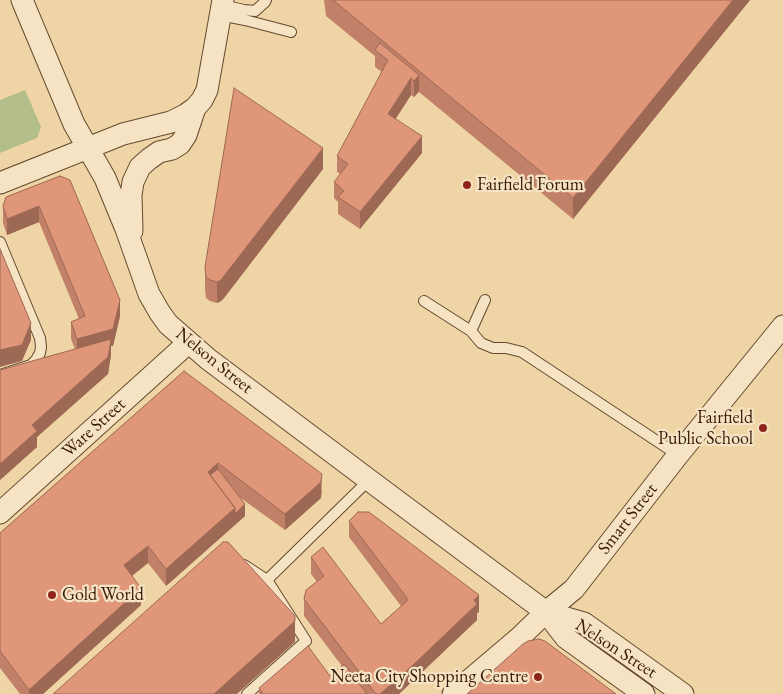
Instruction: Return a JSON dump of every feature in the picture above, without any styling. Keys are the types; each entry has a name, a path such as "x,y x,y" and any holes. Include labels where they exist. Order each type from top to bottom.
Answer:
{"street":[{"name":"Nelson Street","path":"22,0 74,124 105,178 149,294 168,324 188,343 546,612 566,638 644,694"},
{"path":"0,183 123,134 172,122 195,108 207,90 221,7"},
{"path":"133,248 131,195 133,182 140,167 149,159 159,152 172,149 180,144 186,135 195,108"},
{"name":"Smart Street","path":"453,694 574,588 678,455 783,326"},
{"name":"Ware Street","path":"0,513 188,343"},
{"name":"Nelson Street","path":"546,612 584,623 683,694"}],"lane":[{"path":"221,7 255,11 266,0"},
{"path":"221,7 245,20 289,32"},
{"path":"0,242 40,338 41,347 36,360 30,365 0,375"},
{"path":"471,331 485,300"},
{"path":"424,301 471,331 481,343 493,348 506,348 522,352 678,455"},
{"path":"267,580 369,480"},
{"path":"237,560 267,580 306,641 247,694"}],"green space":[{"path":"25,90 41,127 37,138 0,153 0,100"}],"building":[{"path":"333,0 733,0 573,198"},
{"path":"380,43 419,75 414,81 411,78 388,114 422,136 360,212 338,197 344,191 334,182 348,164 337,156 388,60 375,50"},
{"path":"234,88 323,148 221,280 217,282 206,277 205,267"},
{"path":"60,176 70,180 120,300 113,329 77,339 71,322 85,316 39,206 7,219 3,206 6,197"},
{"path":"0,249 31,323 22,345 0,350"},
{"path":"111,339 108,357 32,425 37,431 0,464 0,370"},
{"path":"184,371 322,474 321,482 285,514 218,463 208,472 235,508 166,569 148,546 124,565 141,588 29,690 0,651 0,533"},
{"path":"218,469 245,504 235,514 235,508 210,475"},
{"path":"358,512 369,512 479,595 474,600 477,604 380,694 376,694 304,599 306,590 324,576 311,557 323,547 381,624 407,601 407,598 349,521"},
{"path":"223,542 228,542 295,616 295,621 214,694 53,694"},
{"path":"539,639 545,641 616,694 467,694 523,644"},
{"path":"308,646 330,676 344,664 367,694 263,694 259,688"}],"place":[{"name":"Fairfield Forum","path":"467,185"},
{"name":"Fairfield Public School","path":"763,428"},
{"name":"Gold World","path":"52,595"},
{"name":"Neeta City Shopping Centre","path":"538,677"}]}
